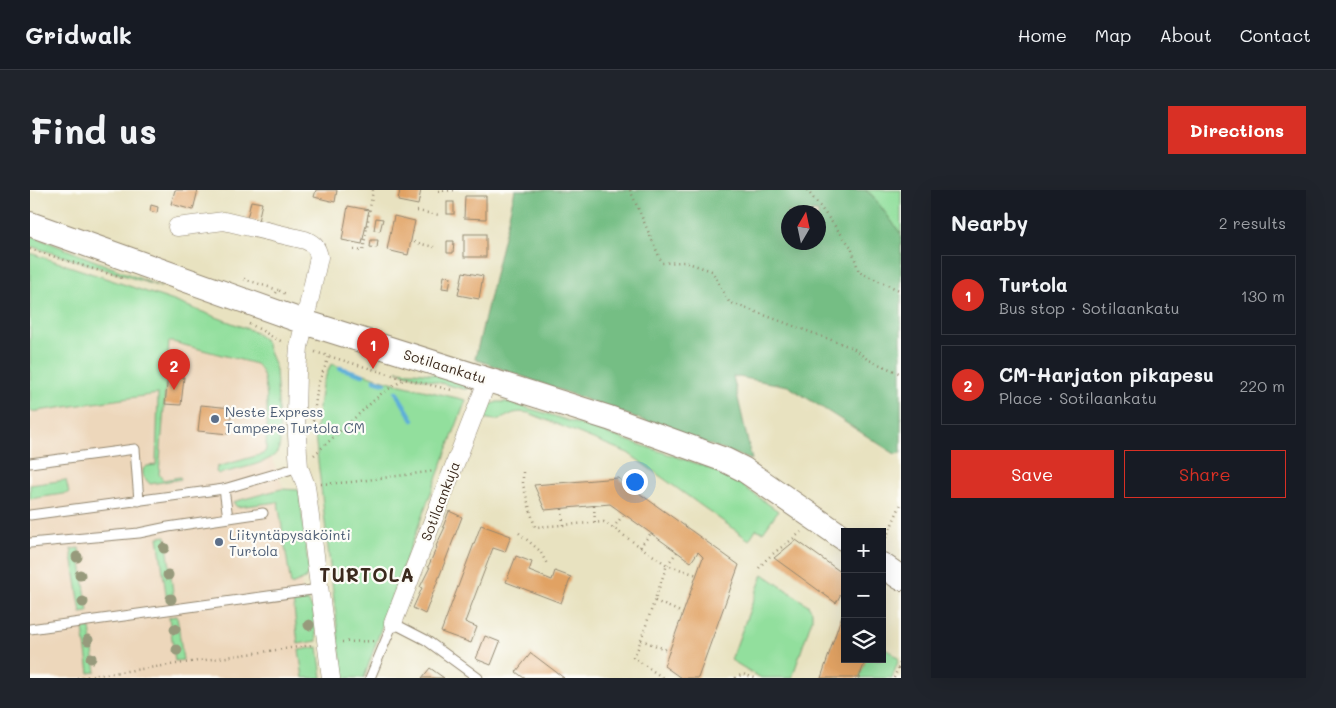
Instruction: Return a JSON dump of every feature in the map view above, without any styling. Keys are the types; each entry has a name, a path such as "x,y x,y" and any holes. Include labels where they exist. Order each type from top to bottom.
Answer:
{"main road":[{"name":"Sotilaankatu","path":"30,224 274,300 304,322 610,418 725,460 743,469 841,536"},
{"path":"886,567 901,578"}],"street":[{"path":"177,227 224,221 305,240 314,244 318,250 304,322 297,372 296,415 306,461 306,486 330,678"},
{"name":"Sotilaankuja","path":"393,623 488,379"}],"lane":[{"path":"30,463 135,449 139,501"},
{"path":"30,515 224,489 306,461"},
{"path":"224,489 228,518"},
{"path":"30,543 139,533 263,513"},
{"path":"30,629 319,589"},
{"path":"370,678 393,623 426,640 478,678"}],"path":[{"path":"354,250 363,251 373,190"},
{"path":"438,191 458,190"},
{"path":"630,190 662,263 685,262 712,271 729,302 853,348 867,359 901,374"},
{"path":"807,190 851,247 859,272 901,291"},
{"path":"418,211 439,215"},
{"path":"414,242 434,247"},
{"path":"238,277 274,300 289,295"},
{"path":"313,426 318,384 329,357"},
{"path":"306,461 382,392 405,378"},
{"path":"306,461 312,449"},
{"path":"316,485 436,470 450,475"},
{"path":"522,472 523,485 535,527 604,522 667,565 697,575"},
{"path":"886,538 901,504"},
{"path":"594,506 595,523"},
{"path":"562,508 563,525"},
{"path":"614,528 624,514"},
{"path":"759,568 766,558 788,544 806,528"},
{"path":"519,533 540,551 548,566"},
{"path":"640,547 651,533"},
{"path":"662,678 634,657 667,565 677,552"},
{"path":"655,601 683,613"},
{"path":"336,642 385,640"},
{"path":"641,640 670,651"},
{"path":"77,678 317,644"},
{"path":"894,678 901,661"},
{"path":"735,678 743,674 755,678"}],"shaded area":[{"path":"169,340 263,366 270,453 286,495 318,678 30,678 30,412 159,394"}],"green space":[{"path":"515,190 865,190 872,195 901,234 901,453 895,454 788,386 733,376 752,460 475,359"},
{"path":"865,190 901,190 901,234 872,195"},
{"path":"30,235 161,287 30,246"},
{"path":"30,253 171,300 253,331 265,340 276,370 280,436 277,452 267,460 259,463 219,474 216,472 217,467 263,454 266,450 267,404 261,370 256,364 169,341 159,474 163,480 180,477 181,479 150,484 143,476 143,469 147,466 156,465 158,394 30,412"},
{"path":"331,364 401,385 466,400 396,585 364,678 343,678 315,435 322,385"},
{"path":"397,371 446,377 456,380 468,389 464,389"},
{"path":"497,402 506,402 545,413 701,465 730,477 778,511 763,532 756,529 749,540 628,453 529,413 515,413 497,420 484,418 490,405"},
{"path":"66,480 69,493 30,499 30,485"},
{"path":"281,489 299,490 309,572 305,579 291,585 278,502 237,507 233,502"},
{"path":"166,536 174,600 167,601 158,537"},
{"path":"79,548 88,612 81,613 71,549"},
{"path":"763,574 808,605 812,611 812,619 792,678 761,678 731,660"},
{"path":"293,599 307,600 313,609 317,641 298,644"},
{"path":"177,616 183,660 175,661 169,617"},
{"path":"90,628 96,672 89,673 83,629"},
{"path":"318,647 322,678 303,678 299,650"},
{"path":"886,648 899,659 892,678 859,678 865,663 886,663"}],"building":[{"path":"175,190 198,190 193,210 171,204"},
{"path":"316,190 337,190 335,202 314,197"},
{"path":"400,190 421,190 418,205 398,201"},
{"path":"465,196 486,196 486,219 464,218"},
{"path":"251,201 262,203 258,221 247,219"},
{"path":"447,202 454,202 454,214 447,214"},
{"path":"151,205 158,207 157,213 150,211"},
{"path":"348,206 369,210 362,244 342,240"},
{"path":"394,216 415,221 408,255 387,250"},
{"path":"376,218 383,219 380,231 374,230"},
{"path":"464,234 486,234 486,257 464,257"},
{"path":"371,240 378,240 377,248 370,247"},
{"path":"447,241 454,241 453,253 447,253"},
{"path":"463,272 483,276 479,299 458,295"},
{"path":"444,276 451,277 449,289 442,288"},
{"path":"168,375 184,377 181,405 165,404"},
{"path":"201,405 232,408 229,434 198,431"},
{"path":"618,478 739,565 698,678 681,678 664,666 703,557 698,552 691,562 610,504 545,510 534,485"},
{"path":"449,511 462,517 425,614 413,608 445,527 443,527"},
{"path":"481,525 511,536 505,552 493,548 465,622 477,627 471,643 441,632"},
{"path":"796,540 841,572 841,594 836,603 774,558"},
{"path":"516,556 532,562 529,571 552,580 555,571 571,577 561,603 506,582"},
{"path":"841,618 841,663 865,663 859,678 821,678"},
{"path":"485,636 500,642 491,665 476,659"},
{"path":"531,653 564,678 524,678 516,672"},
{"path":"430,668 444,678 422,678"}],"waterway":[{"path":"340,368 363,375"},
{"path":"374,380 385,383"},
{"path":"396,392 413,420"}],"place":[{"name":"Turtola","path":"373,369"},
{"name":"CM-Harjaton pikapesu","path":"174,390"},
{"name":"Neste Express Tampere Turtola CM","path":"215,419"},
{"name":"Liityntäpysäköinti Turtola","path":"219,542"}],"district":[{"name":"TURTOLA","path":"367,574"}]}
